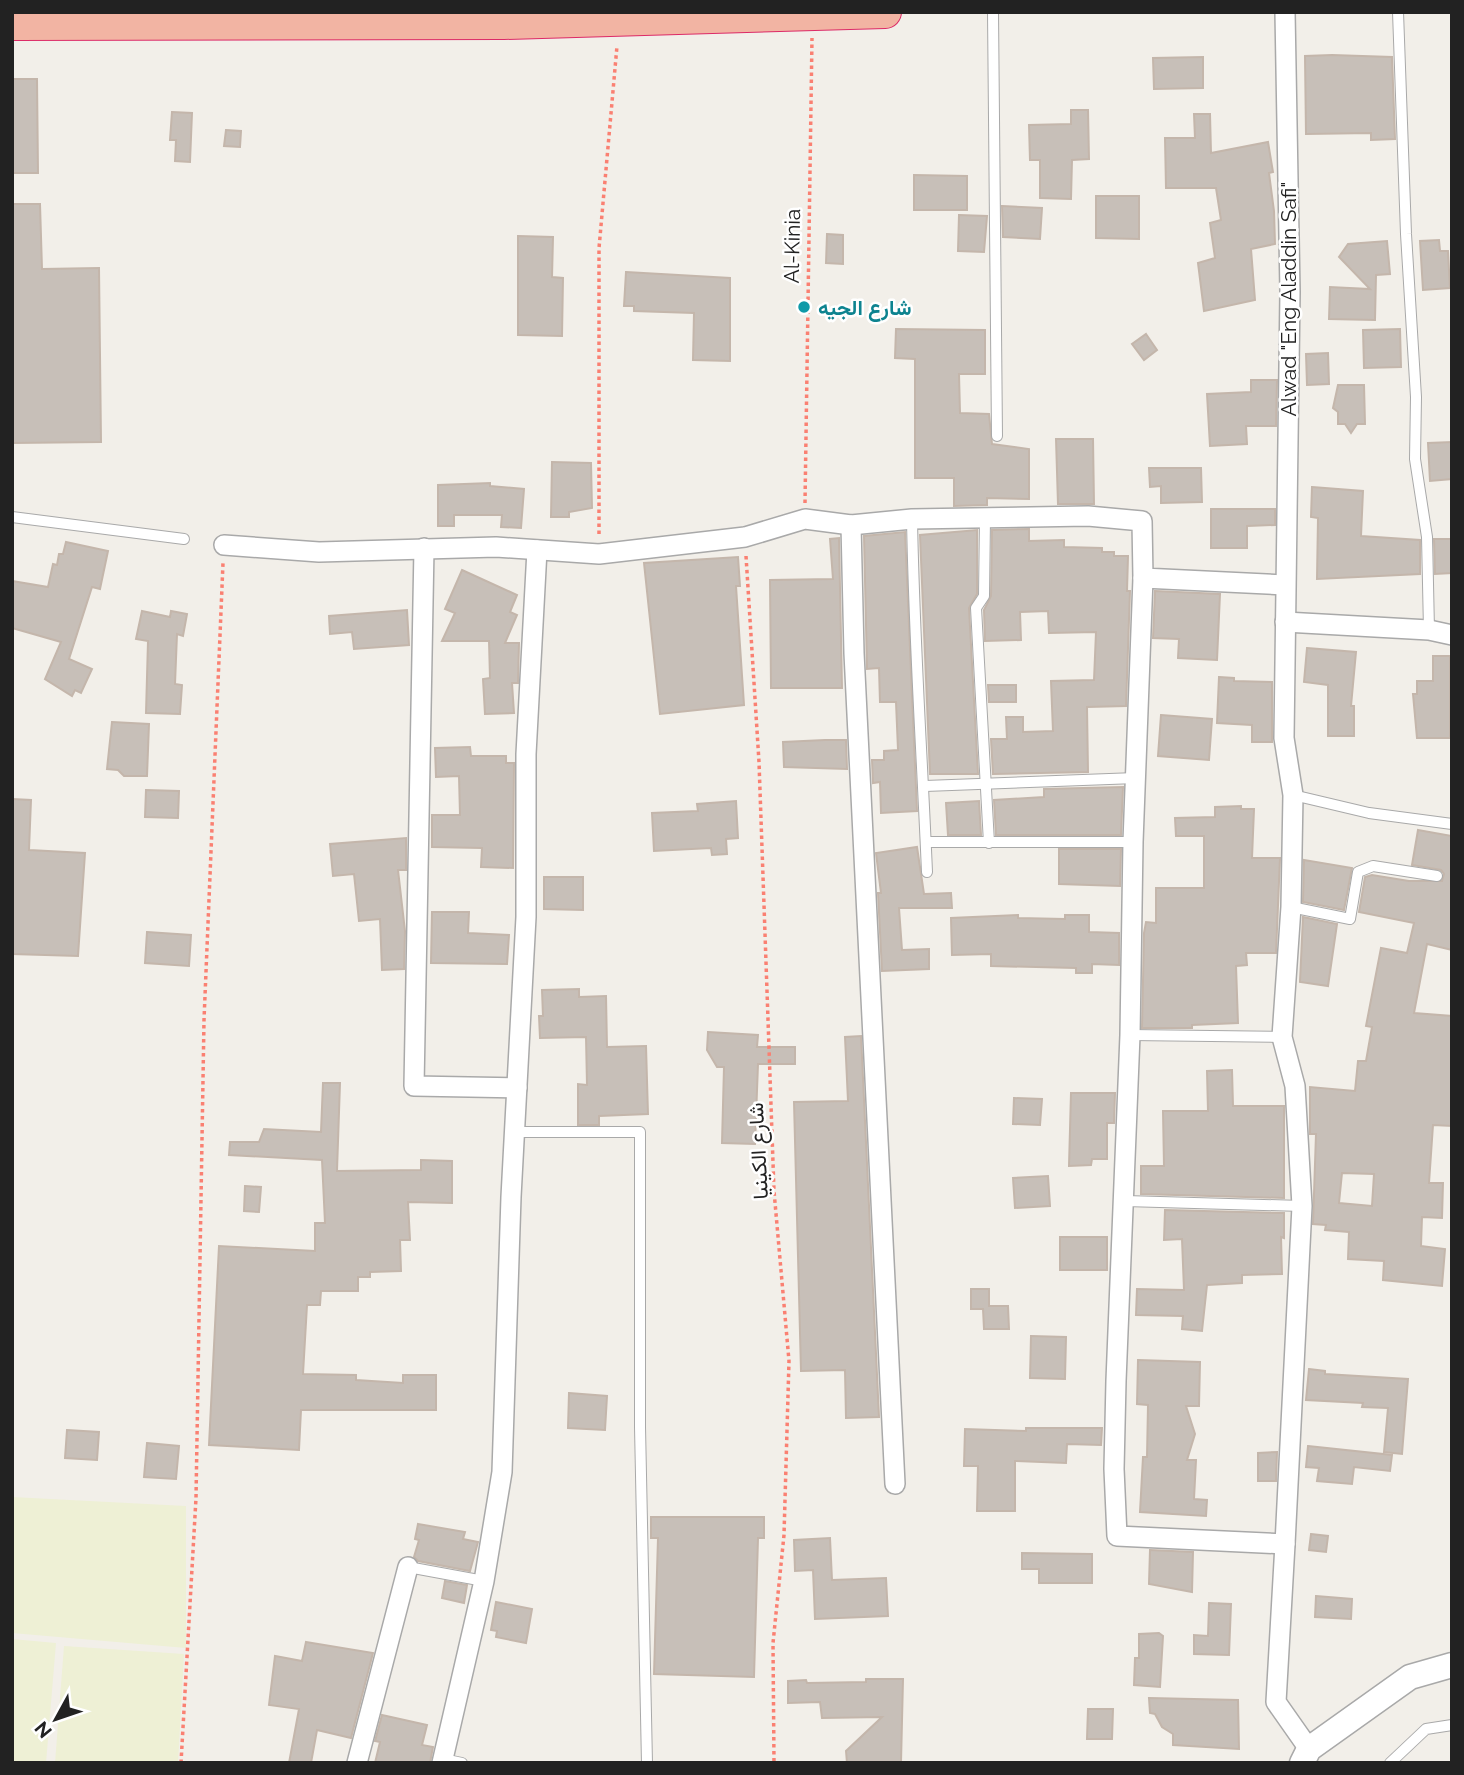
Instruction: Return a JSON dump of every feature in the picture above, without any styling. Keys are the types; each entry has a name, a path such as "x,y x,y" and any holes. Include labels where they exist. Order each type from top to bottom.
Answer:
{"highway":[{"path":"12,24 210,26 495,17 619,20 886,12"}],"street":[{"name":"Alwad \"Eng Aladdin Safi\"","path":"1285,12 1290,292 1284,738 1293,795 1291,907 1282,1037 1295,1086 1302,1206 1276,1702 1306,1756"},
{"path":"224,545 319,552 424,548 599,554 745,537 805,519 851,525 912,519 1088,516 1142,521 1143,578 1133,842 1125,1201 1116,1381 1114,1469 1118,1536 1285,1544"},
{"path":"851,525 854,653 895,1483"},
{"path":"424,548 414,1086 517,1088"},
{"path":"449,1761 502,1472 514,1132 526,917 526,754 537,550"},
{"path":"1143,578 1285,585"},
{"path":"1285,622 1429,630 1452,635"},
{"path":"356,1763 408,1567"},
{"path":"1306,1756 1410,1677 1452,1665"}],"lane":[{"path":"993,12 997,436"},
{"path":"1398,12 1406,234 1416,397 1415,459 1427,537 1429,630"},
{"path":"12,517 184,539"},
{"path":"985,518 984,596 976,608 989,843"},
{"path":"912,519 914,629 925,786 927,872"},
{"path":"925,786 1136,778"},
{"path":"1293,795 1369,813 1452,824"},
{"path":"926,842 1133,842"},
{"path":"1291,907 1350,919 1358,872 1373,866 1437,876"},
{"path":"1130,1035 1282,1037"},
{"path":"514,1132 640,1132 640,1427 648,1763"},
{"path":"1125,1201 1302,1206"},
{"path":"408,1567 484,1581"},
{"path":"1390,1763 1426,1729 1452,1726"}],"path":[{"name":"Al-Kinia","path":"805,519 812,15"},
{"path":"599,554 599,248 619,20"},
{"name":"شارع الكينيا","path":"745,537 759,762 775,1191 789,1361 784,1535 773,1643 775,1763"},
{"path":"181,1763 196,1498 204,1020 224,545"}],"green space":[{"path":"12,1497 186,1506 186,1648 12,1633"},
{"path":"12,1639 56,1643 46,1763 12,1763"},
{"path":"64,1646 184,1654 178,1763 55,1763"}],"building":[{"path":"1305,56 1392,57 1395,139 1371,140 1371,133 1306,134"},
{"path":"1203,57 1203,88 1154,89 1153,58"},
{"path":"12,79 37,79 38,173 12,173"},
{"path":"1071,110 1088,110 1089,159 1072,160 1071,199 1040,198 1040,160 1030,160 1029,125 1071,124"},
{"path":"172,112 192,113 190,162 175,161 176,140 170,140"},
{"path":"1194,114 1210,114 1211,153 1268,142 1273,172 1269,173 1275,244 1251,249 1255,300 1204,311 1198,263 1215,258 1210,223 1221,220 1216,188 1166,188 1165,138 1195,138"},
{"path":"226,130 241,131 240,147 224,146"},
{"path":"914,175 967,176 967,210 914,210"},
{"path":"1096,196 1139,196 1139,239 1096,238"},
{"path":"12,204 40,204 42,269 99,268 101,442 12,443"},
{"path":"1002,206 1042,208 1040,239 1003,237"},
{"path":"959,215 987,216 984,252 958,251"},
{"path":"827,234 843,235 843,264 826,263"},
{"path":"518,236 553,237 552,277 563,278 562,336 518,335"},
{"path":"1439,240 1440,251 1448,251 1450,288 1423,290 1420,241"},
{"path":"1387,241 1390,274 1376,275 1375,320 1329,319 1330,287 1370,289 1339,257 1348,244"},
{"path":"626,272 730,278 730,361 693,360 694,313 634,311 634,306 624,306"},
{"path":"896,329 985,330 985,374 959,374 960,413 989,414 992,444 1029,449 1029,499 987,498 987,505 954,506 954,478 915,478 915,359 895,358"},
{"path":"1400,329 1401,367 1364,368 1363,330"},
{"path":"1146,334 1157,350 1144,360 1132,344"},
{"path":"1328,353 1329,384 1307,385 1306,354"},
{"path":"1251,380 1277,380 1276,426 1246,426 1247,444 1210,446 1207,394 1251,392"},
{"path":"1338,385 1364,385 1365,424 1357,424 1351,433 1345,424 1338,424 1338,412 1333,408"},
{"path":"1056,439 1093,439 1094,504 1058,504"},
{"path":"1452,442 1452,479 1430,481 1428,443"},
{"path":"552,462 591,463 592,508 569,512 569,517 551,517"},
{"path":"1149,468 1201,468 1202,502 1161,503 1161,486 1150,487"},
{"path":"490,483 490,486 524,489 521,528 501,527 502,515 454,515 454,526 438,526 438,485"},
{"path":"1312,487 1363,491 1361,536 1420,540 1420,574 1317,579 1318,518 1311,517"},
{"path":"1211,509 1275,509 1275,525 1247,526 1247,548 1211,548"},
{"path":"1029,529 1029,541 1064,540 1064,547 1102,548 1102,552 1114,552 1114,556 1128,556 1127,591 1130,591 1126,706 1087,707 1088,772 993,774 991,739 1007,739 1006,717 1023,717 1023,732 1053,731 1051,681 1094,680 1096,632 1049,633 1048,611 1020,612 1021,640 985,641 984,610 991,596 992,530"},
{"path":"977,530 977,594 969,608 978,774 930,774 920,535"},
{"path":"905,532 917,811 881,813 880,782 873,783 872,760 884,760 884,751 898,750 896,702 880,702 879,668 867,669 864,536"},
{"path":"839,538 842,688 771,688 770,580 833,579 830,539"},
{"path":"1434,539 1452,539 1452,573 1435,574"},
{"path":"66,542 108,551 100,589 92,587 69,659 92,669 81,693 75,690 72,696 45,679 61,642 12,628 12,581 48,587 53,564 57,565 59,554 63,554"},
{"path":"738,557 740,586 736,586 744,705 660,714 644,563"},
{"path":"462,570 517,595 510,612 517,615 505,643 519,643 518,683 512,683 514,713 485,714 483,679 490,678 489,641 442,641 455,613 445,609"},
{"path":"1155,591 1220,594 1217,660 1178,658 1179,639 1153,638"},
{"path":"407,610 409,645 354,649 352,632 330,634 329,616"},
{"path":"142,611 170,617 171,611 187,614 183,636 177,634 175,684 182,685 180,714 146,713 148,641 136,639"},
{"path":"1307,648 1356,652 1351,706 1354,706 1354,736 1328,736 1328,685 1304,682"},
{"path":"1433,656 1450,656 1450,738 1417,738 1413,694 1417,694 1417,681 1433,681"},
{"path":"1219,677 1234,678 1234,681 1272,682 1272,742 1252,742 1252,725 1217,723"},
{"path":"988,685 1016,685 1016,702 989,702"},
{"path":"1161,715 1212,719 1209,760 1158,756"},
{"path":"112,722 149,724 147,776 124,776 118,770 107,769"},
{"path":"846,740 847,769 784,767 783,742"},
{"path":"470,747 471,756 506,756 506,763 514,763 513,868 481,867 482,848 432,847 432,815 460,815 459,776 436,777 435,748"},
{"path":"1123,787 1121,835 996,835 994,800 1044,797 1044,789"},
{"path":"146,790 179,791 178,818 145,817"},
{"path":"12,799 31,800 29,850 85,853 78,956 12,954"},
{"path":"736,801 738,838 726,839 727,854 712,855 711,848 654,851 652,813 698,811 697,804"},
{"path":"979,801 981,835 948,835 946,803"},
{"path":"1241,806 1241,809 1254,809 1252,858 1280,858 1276,953 1246,953 1247,965 1236,966 1238,1023 1192,1025 1192,1028 1142,1028 1144,933 1146,922 1156,923 1156,888 1204,888 1204,836 1176,836 1175,818 1215,817 1215,807"},
{"path":"1418,830 1452,836 1452,950 1427,944 1414,1013 1452,1016 1452,1126 1433,1125 1429,1183 1443,1183 1442,1218 1422,1217 1421,1246 1445,1249 1442,1286 1383,1280 1384,1261 1348,1259 1349,1232 1325,1230 1326,1225 1313,1224 1316,1134 1310,1134 1310,1087 1355,1091 1358,1061 1366,1061 1372,1027 1366,1026 1381,948 1407,953 1414,923 1359,912 1365,877 1372,875 1409,881 1442,881 1444,874 1441,870 1412,865","holes":["1342,1173 1374,1174 1372,1206 1339,1203"]},
{"path":"406,838 406,870 398,870 405,931 404,969 382,970 380,919 359,921 354,874 333,876 330,844"},
{"path":"917,847 924,894 951,893 952,908 899,908 902,950 929,949 929,969 882,971 878,893 881,893 876,853"},
{"path":"1059,849 1121,849 1120,886 1059,884"},
{"path":"1304,860 1352,868 1344,910 1303,902"},
{"path":"544,877 583,877 583,910 544,909"},
{"path":"432,912 469,912 468,933 509,935 507,964 431,963"},
{"path":"1018,915 1018,918 1065,919 1065,915 1089,915 1089,932 1119,933 1119,965 1092,964 1092,973 1076,973 1076,968 991,966 991,954 952,955 951,918"},
{"path":"1303,917 1337,924 1328,986 1300,982"},
{"path":"147,932 191,935 189,966 145,963"},
{"path":"579,989 579,997 606,996 607,1047 646,1046 648,1114 599,1116 599,1125 578,1125 578,1084 587,1085 586,1037 540,1038 539,1016 543,1016 542,990"},
{"path":"708,1032 758,1035 757,1047 795,1047 795,1064 758,1064 755,1144 722,1143 724,1067 717,1067 707,1050"},
{"path":"861,1036 879,1417 846,1418 845,1370 801,1371 794,1102 848,1101 845,1037"},
{"path":"1232,1070 1233,1106 1284,1106 1284,1198 1141,1194 1141,1166 1164,1166 1163,1111 1208,1111 1207,1071"},
{"path":"323,1083 340,1083 337,1171 421,1170 421,1160 452,1161 452,1203 408,1202 410,1240 400,1240 401,1271 370,1272 370,1277 358,1277 358,1291 321,1291 320,1305 307,1305 303,1374 356,1375 356,1380 403,1383 403,1375 436,1375 436,1410 301,1410 299,1450 209,1445 219,1246 315,1251 315,1223 325,1223 322,1160 229,1155 230,1142 259,1142 264,1129 321,1132"},
{"path":"1071,1093 1115,1093 1114,1123 1107,1123 1107,1159 1092,1159 1091,1165 1069,1166"},
{"path":"1014,1098 1042,1099 1040,1125 1013,1124"},
{"path":"1048,1176 1050,1206 1015,1208 1013,1178"},
{"path":"245,1186 261,1187 259,1212 244,1211"},
{"path":"1165,1210 1284,1213 1284,1238 1281,1237 1282,1274 1242,1275 1242,1283 1207,1285 1202,1331 1182,1329 1183,1316 1136,1315 1137,1289 1184,1290 1182,1239 1164,1240"},
{"path":"1060,1237 1107,1237 1107,1270 1060,1270"},
{"path":"971,1289 989,1289 989,1306 1008,1306 1009,1329 984,1329 983,1309 971,1309"},
{"path":"1031,1336 1066,1337 1065,1379 1030,1378"},
{"path":"1138,1360 1200,1362 1199,1406 1186,1406 1195,1434 1187,1460 1196,1460 1194,1499 1207,1500 1206,1516 1140,1512 1143,1457 1147,1457 1148,1405 1137,1404"},
{"path":"1309,1369 1325,1371 1325,1374 1408,1379 1402,1454 1384,1452 1388,1408 1362,1407 1363,1403 1306,1400"},
{"path":"569,1393 607,1396 605,1430 568,1428"},
{"path":"1026,1428 1102,1428 1101,1445 1067,1444 1066,1463 1015,1461 1015,1511 977,1511 978,1466 964,1466 965,1429 1026,1431"},
{"path":"67,1430 99,1432 97,1460 65,1458"},
{"path":"147,1443 179,1446 176,1479 144,1477"},
{"path":"1308,1446 1392,1455 1390,1471 1354,1467 1352,1484 1317,1481 1319,1468 1306,1467"},
{"path":"1277,1452 1276,1481 1258,1481 1258,1453"},
{"path":"651,1517 764,1517 764,1538 758,1538 754,1677 654,1674 658,1538 651,1538"},
{"path":"418,1524 465,1532 463,1539 478,1542 470,1571 418,1561 414,1557 419,1540 415,1539"},
{"path":"1311,1534 1328,1536 1326,1552 1309,1550"},
{"path":"830,1538 832,1580 886,1578 888,1616 815,1619 813,1570 795,1571 794,1540"},
{"path":"1150,1550 1193,1552 1192,1592 1149,1584"},
{"path":"1022,1553 1092,1554 1092,1583 1039,1583 1039,1569 1022,1569"},
{"path":"445,1581 467,1585 464,1603 442,1598"},
{"path":"1316,1596 1352,1599 1351,1619 1315,1617"},
{"path":"496,1602 532,1609 526,1643 496,1637 497,1631 491,1630"},
{"path":"1209,1603 1231,1604 1229,1655 1194,1654 1194,1635 1208,1636"},
{"path":"1159,1633 1163,1636 1160,1687 1134,1685 1135,1658 1139,1658 1139,1634"},
{"path":"306,1642 373,1653 351,1738 317,1730 311,1763 289,1763 299,1709 269,1705 275,1656 302,1661"},
{"path":"866,1679 903,1679 901,1763 847,1763 846,1751 882,1717 822,1718 820,1702 788,1703 788,1681 866,1682"},
{"path":"1149,1698 1238,1700 1239,1749 1173,1745 1173,1734 1162,1727 1155,1714 1150,1713"},
{"path":"1088,1709 1113,1709 1112,1739 1087,1739"},
{"path":"382,1715 427,1725 422,1745 433,1747 430,1763 375,1763 380,1742 375,1741"}],"place":[{"name":"شارع الجيه","path":"804,307"}]}
